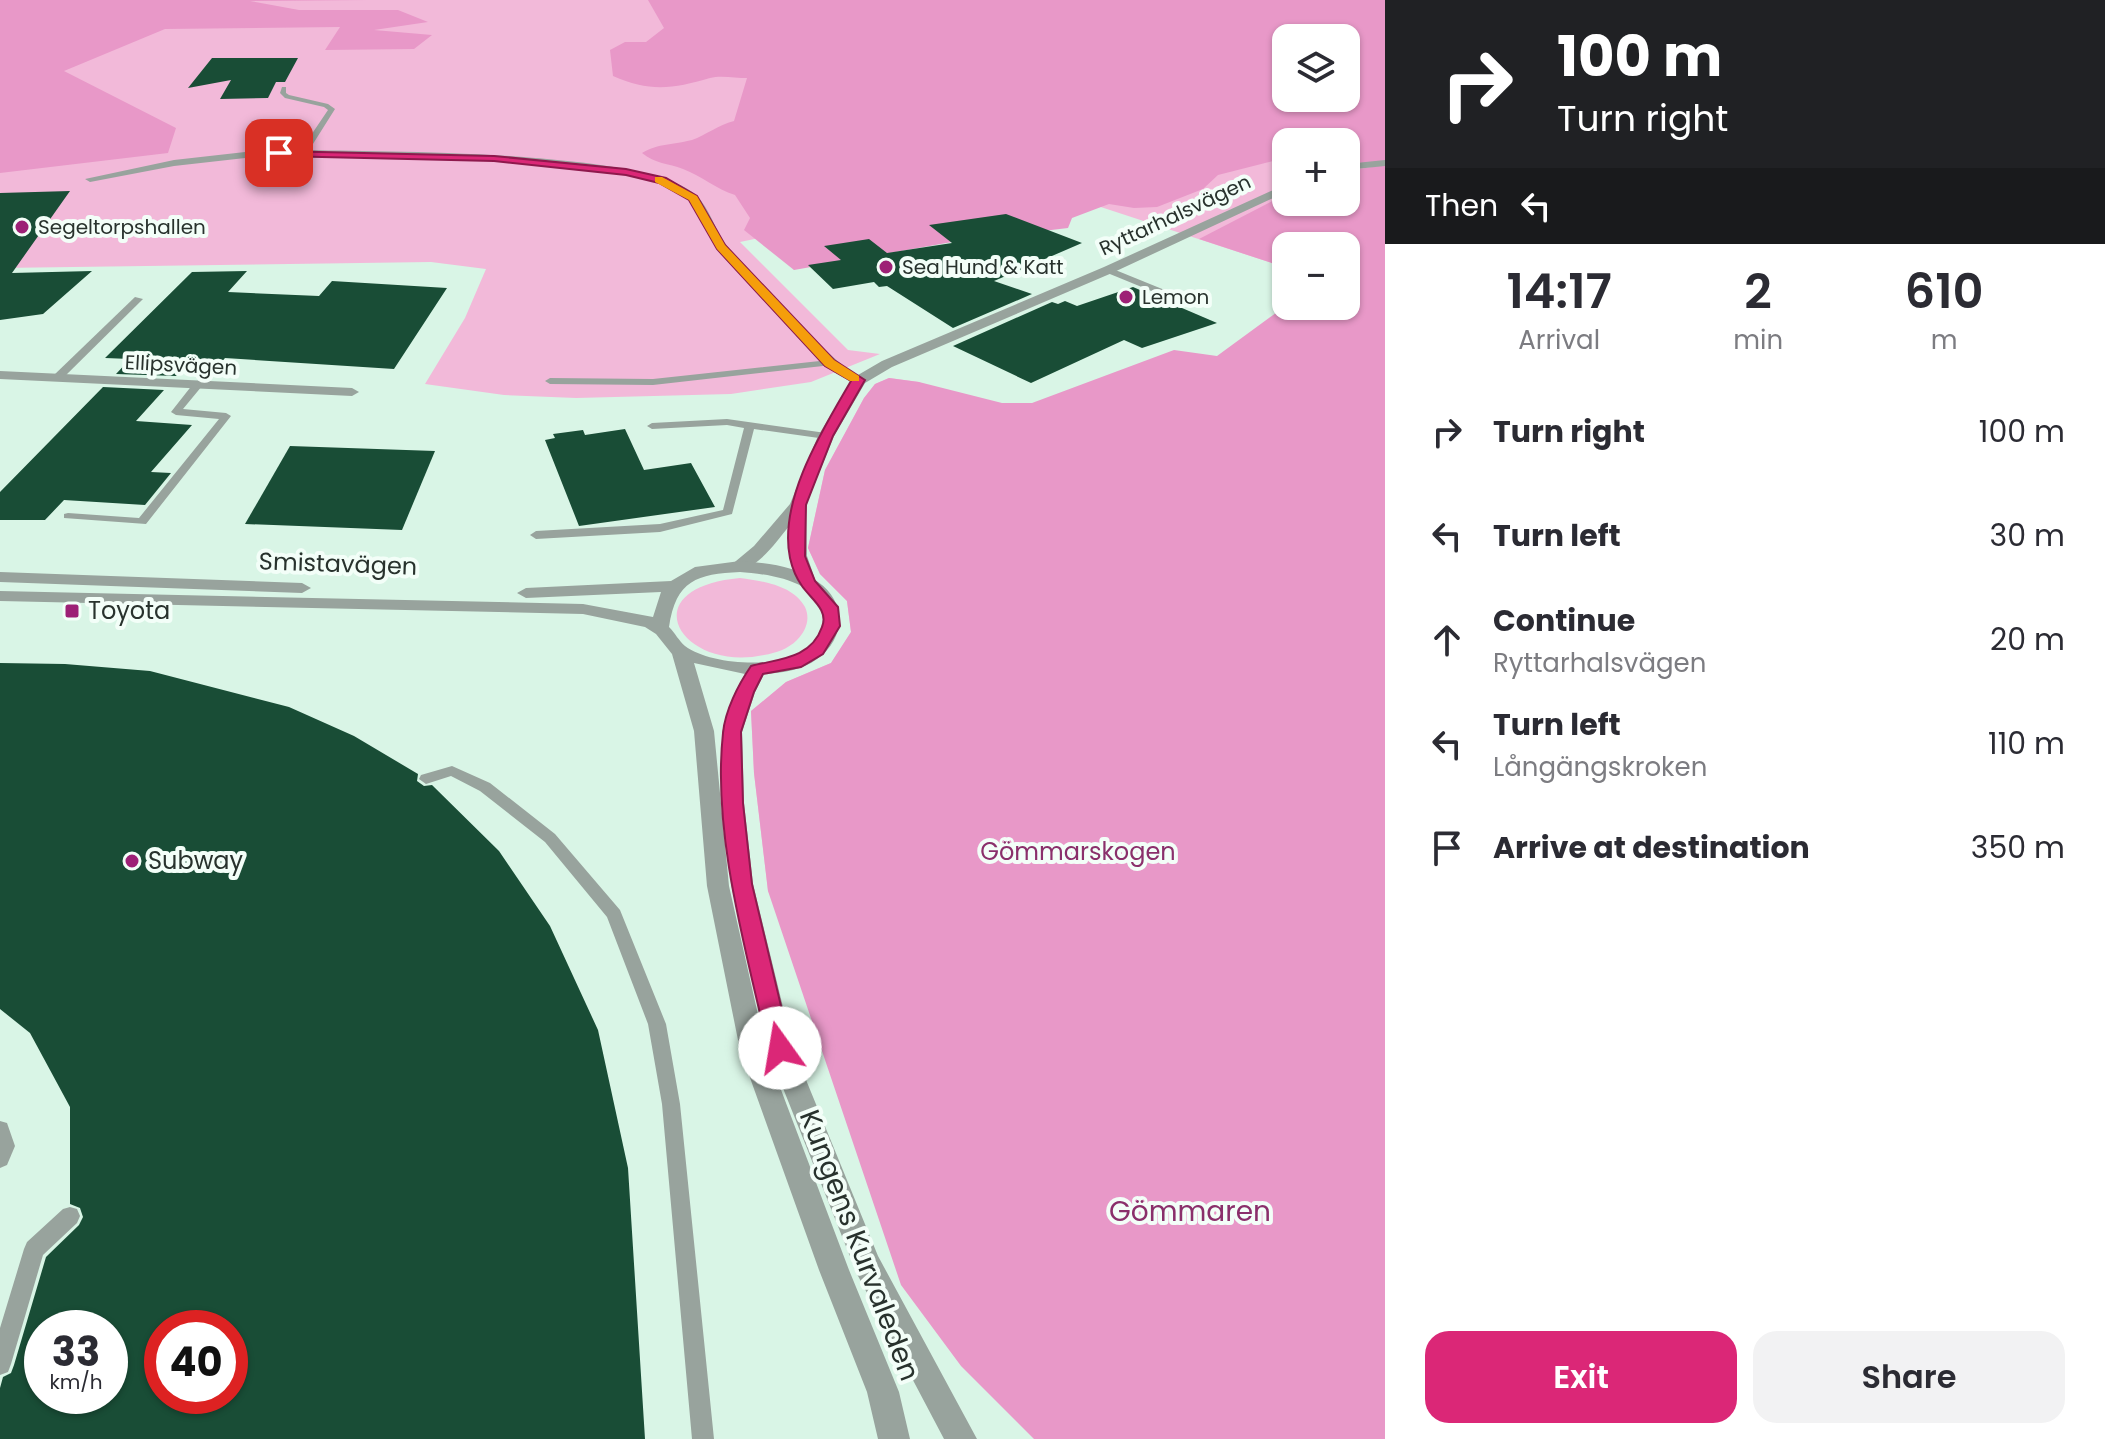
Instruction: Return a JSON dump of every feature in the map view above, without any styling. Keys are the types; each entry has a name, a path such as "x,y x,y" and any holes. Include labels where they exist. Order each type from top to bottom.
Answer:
{"street":[{"path":"90,179 174,163 254,154 303,153 494,158 626,172 663,180 693,198 721,247 829,363 847,376 859,380 826,436 798,505 760,550 739,566"},
{"path":"1360,166 1385,163"},
{"name":"Ryttarhalsvägen","path":"859,380 901,358 1108,270 1272,194"},
{"name":"Ellipsvägen","path":"3,378 352,392"},
{"path":"798,505 798,556 807,582 830,607 832,626 817,650 794,663 757,670 716,664 681,652 660,628 663,606 674,586 685,578 739,566 784,573 807,582"},
{"name":"Smistavägen","path":"0,577 539,594 674,586"},
{"name":"Smistavägen","path":"0,596 536,606 583,609 629,617 660,628"},
{"name":"Kungens Kurvaleden","path":"681,652 704,731 718,886 753,1050 834,1270 883,1392 894,1439"},
{"name":"Kungens Kurvaleden","path":"757,670 745,692 732,732 733,803 742,884 780,1048 867,1264 961,1439"}],"lane":[{"path":"284,88 283,93 287,97 332,109 303,153"},
{"path":"1108,270 1174,297"},
{"path":"57,378 138,299"},
{"path":"550,381 653,382 829,363"},
{"path":"68,516 142,522 226,416 176,412 197,386"},
{"path":"652,426 727,422 826,436"},
{"path":"536,535 660,528 728,512 750,425"},
{"path":"426,779 452,771 485,787 550,838 614,914 657,1024 671,1104 703,1439"},
{"path":"0,1129 5,1146 0,1159"},
{"path":"0,1364 34,1249 70,1216"}],"green space":[{"path":"0,0 1385,0 1385,985 812,972 768,891 754,773 751,711 786,682 831,663 851,632 847,601 820,574 808,548 825,470 864,398 875,384 889,378 919,382 963,405 924,485 1313,320 1360,320 1360,232 1272,232 1272,263 991,171 840,221 740,242 848,350 880,354 811,382 731,394 576,398 504,395 425,384 465,318 486,269 431,262 0,268"},
{"path":"0,0 367,0 250,1 299,10 398,10 428,22 374,30 432,35 414,49 325,50 340,27 165,29 64,71 176,128 168,153 0,173"},
{"path":"648,0 1385,0 1385,164 1360,163 1360,128 1272,128 1272,161 1218,175 1203,189 1157,207 1134,208 1109,204 1072,218 1068,228 952,242 794,270 744,230 750,218 735,195 690,172 642,153 692,140 734,121 747,78 714,77 684,85 650,87 613,76 610,50 625,42 646,42 664,28"},
{"name":"Gömmarskogen","path":"1385,165 1385,1439 1034,1439 961,1366 901,1285 768,891 754,773 751,711 786,682 831,663 851,632 847,601 820,574 808,548 825,470 864,398 875,384 889,378 919,382 1002,403 1032,403 1174,350 1217,356 1272,316 1272,320 1360,320 1360,232 1272,232 1272,263 1199,239 1272,201 1272,216 1360,216 1360,169"},
{"path":"740,578 776,585 800,600 807,612 807,621 793,643 768,654 734,657 709,652 690,641 679,627 677,612 686,597 706,585"}],"building":[{"path":"212,58 298,58 285,82 276,82 268,98 220,99 231,80 188,88"},
{"path":"70,191 12,273 92,271 43,314 0,320 0,193"},
{"path":"1006,214 1082,243 994,281 1032,294 953,328 887,286 879,287 874,282 833,289 808,265 841,260 824,246 869,239 887,253 952,243 929,225"},
{"path":"247,271 228,292 319,296 332,281 447,288 394,369 225,358 219,365 188,363 176,376 116,374 130,359 105,358 192,272"},
{"path":"1133,287 1217,323 1142,348 1124,340 1031,383 953,346 1052,302 1058,304 1065,301 1077,306"},
{"path":"103,387 164,390 136,421 192,425 151,472 171,473 145,505 64,500 45,520 0,520 0,492"},
{"path":"625,429 644,470 691,463 715,507 579,526 545,440 555,438 553,434 583,430 585,435"},
{"path":"290,446 435,451 402,530 245,524"},
{"path":"0,663 65,664 150,671 289,707 354,736 418,774 417,781 424,786 432,785 499,851 550,926 598,1030 628,1168 645,1439 0,1439 0,1388 3,1377 11,1373 24,1331 24,1414 128,1414 128,1310 30,1310 46,1257 79,1225 83,1217 80,1208 70,1204 70,1107 30,1033 0,1009"}],"slow traffic":[{"path":"659,179 693,198 712,237 829,363 854,378"}],"place":[{"name":"Segeltorpshallen","path":"22,227"},
{"name":"Sea Hund & Katt","path":"886,267"},
{"name":"Lemon","path":"1126,297"},
{"name":"Toyota","path":"72,611"},
{"name":"Subway","path":"132,861"}],"route":[{"path":"279,153 494,158 626,172 663,180 693,198 712,237 829,363 847,376 859,380 826,436 798,505 798,556 807,582 830,607 832,626 817,650 794,663 757,670 745,692 732,732 733,803 742,884 780,1048"}],"park label":[{"name":"Gömmaren","path":"1190,1211"}]}
